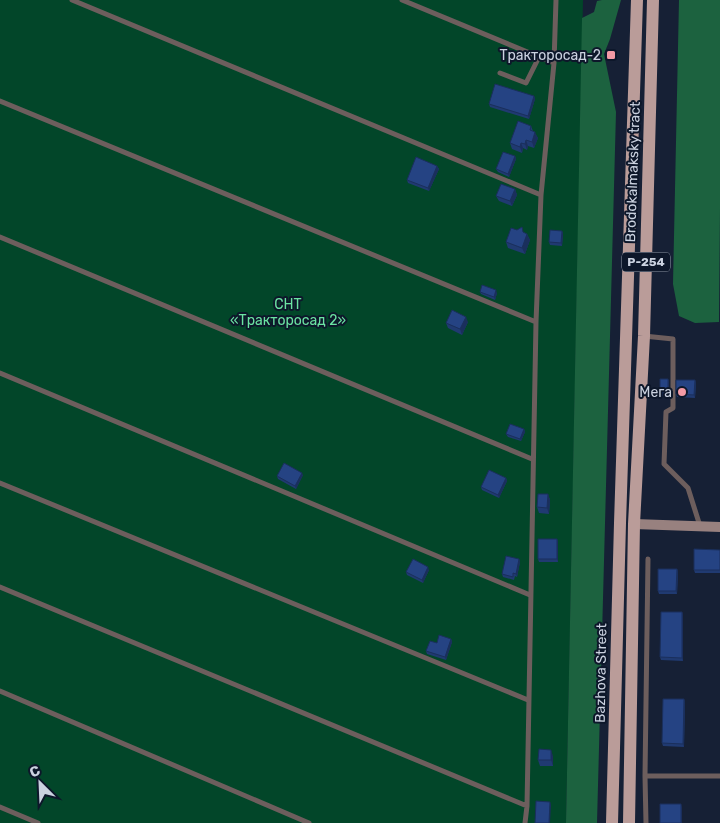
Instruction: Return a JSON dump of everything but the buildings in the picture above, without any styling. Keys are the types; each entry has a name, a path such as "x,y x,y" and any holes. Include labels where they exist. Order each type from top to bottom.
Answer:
{"main road":[{"name":"Brodokalmaksky tract","path":"620,523 637,0"},
{"name":"Brodokalmaksky tract","path":"634,524 644,336 653,0"},
{"path":"620,523 720,527"},
{"name":"Bazhova Street","path":"612,823 620,523"},
{"path":"629,823 634,524"}],"lane":[{"path":"72,0 541,196"},
{"path":"402,0 554,63"},
{"path":"525,823 527,806 536,322 541,196 554,63 556,0"},
{"path":"500,73 526,83 539,56"},
{"path":"0,101 536,322"},
{"path":"0,237 532,459"},
{"path":"644,336 673,340 672,408 666,412 664,464 688,488 700,526"},
{"path":"0,373 530,595"},
{"path":"0,483 528,700"},
{"path":"646,823 648,558"},
{"path":"0,587 527,806"},
{"path":"0,691 309,823"},
{"path":"645,776 720,776"},
{"path":"0,807 38,823"}],"green space":[{"name":"СНТ «Тракторосад 2»","path":"0,0 583,0 566,823 0,823"},
{"path":"621,0 604,54 616,112 597,823 566,823 582,18 594,12 597,1"},
{"path":"679,0 720,0 719,322 695,323 679,316 673,284"}],"place":[{"name":"Тракторосад-2","path":"611,55"},
{"name":"Мега","path":"682,392"}]}
